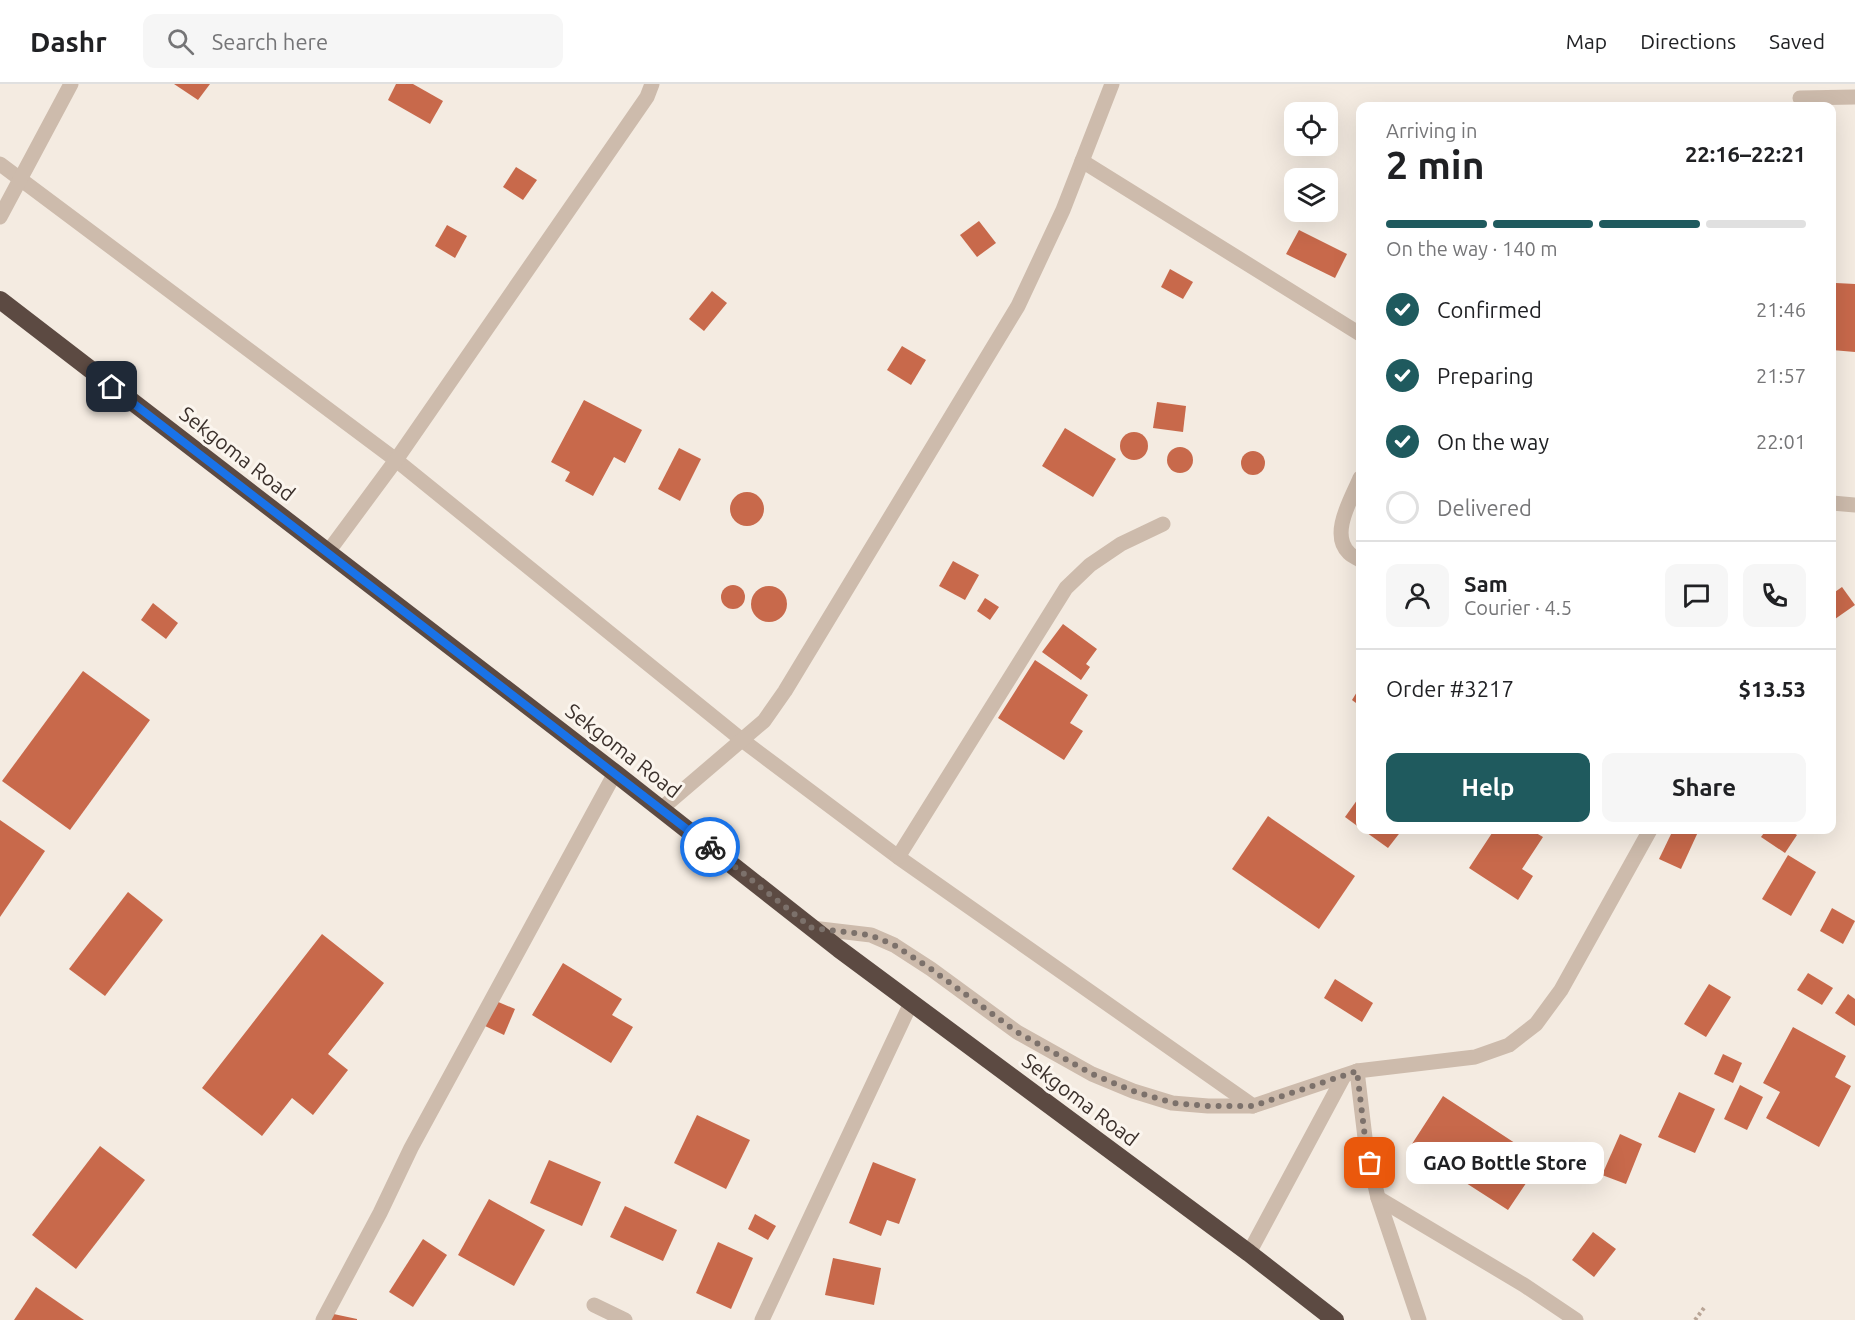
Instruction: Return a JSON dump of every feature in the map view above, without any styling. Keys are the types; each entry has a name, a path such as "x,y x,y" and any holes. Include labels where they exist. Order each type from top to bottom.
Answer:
{"highway":[{"name":"Sekgoma Road","path":"0,300 615,773 812,928 1249,1253 1335,1320"}],"street":[{"path":"0,217 71,84"},
{"path":"328,552 396,460 647,97 652,84"},
{"path":"661,809 764,721 785,691 1017,306 1063,210 1112,84"},
{"path":"1800,96 1855,97"},
{"path":"1082,161 1356,332"},
{"path":"0,164 396,460 742,740 898,857 1253,1106"},
{"path":"1356,488 1343,520 1341,538 1347,552 1356,558"},
{"path":"1836,503 1855,505"},
{"path":"898,857 1066,588 1090,565 1121,544 1163,524"},
{"path":"323,1320 380,1214 411,1148 615,773"},
{"path":"812,928 870,935 894,945 1017,1032 1092,1074 1133,1091 1173,1103 1253,1106 1350,1074 1386,1066 1475,1057 1509,1045 1536,1024 1561,990 1648,834"},
{"path":"762,1320 911,1003"},
{"path":"1350,1074 1378,1198 1419,1320"},
{"path":"1249,1253 1350,1074"},
{"path":"1378,1198 1524,1285 1575,1320"},
{"path":"594,1305 625,1320"}],"path":[{"path":"1695,1320 1704,1308"}],"building":[{"path":"174,84 210,84 198,100"},
{"path":"396,84 413,84 443,101 430,124 388,100"},
{"path":"516,167 537,180 523,200 503,187"},
{"path":"979,221 996,243 977,257 960,235"},
{"path":"447,225 467,236 455,258 435,246"},
{"path":"1299,230 1347,254 1335,278 1286,254"},
{"path":"1170,269 1193,282 1183,299 1161,287"},
{"path":"1836,283 1855,284 1855,352 1836,350"},
{"path":"712,291 727,303 704,331 689,319"},
{"path":"902,346 926,360 911,385 887,370"},
{"path":"584,400 642,430 625,463 614,457 593,496 565,481 570,472 551,462"},
{"path":"1157,402 1186,406 1183,432 1153,428"},
{"path":"1065,428 1116,459 1093,497 1042,466"},
{"path":"1134,432 1144,436 1148,446 1144,456 1134,460 1124,456 1120,446 1124,436"},
{"path":"1180,447 1189,451 1193,460 1189,469 1180,473 1171,469 1167,460 1171,451"},
{"path":"679,448 701,459 680,501 658,489"},
{"path":"1253,451 1258,452 1264,458 1264,468 1258,474 1253,475 1248,474 1242,468 1241,463 1242,458 1248,452"},
{"path":"747,492 759,497 764,509 759,521 747,526 735,521 730,509 735,497"},
{"path":"953,561 979,575 965,600 939,586"},
{"path":"733,585 742,588 745,597 742,606 733,609 724,606 721,597 724,588"},
{"path":"769,586 782,591 787,604 782,617 769,622 756,617 751,604 756,591"},
{"path":"1842,587 1855,605 1836,618 1836,591"},
{"path":"985,598 999,607 990,620 977,611"},
{"path":"153,603 178,623 166,639 141,620"},
{"path":"1063,624 1097,649 1086,664 1090,667 1081,680 1042,652"},
{"path":"1035,660 1088,695 1070,723 1083,731 1064,760 998,718"},
{"path":"83,671 150,720 70,830 2,781"},
{"path":"1356,802 1356,825 1345,817"},
{"path":"1268,816 1355,876 1319,929 1232,869"},
{"path":"0,820 45,851 0,917"},
{"path":"1369,834 1399,834 1388,848"},
{"path":"1491,834 1538,834 1543,837 1522,869 1533,876 1518,900 1469,868"},
{"path":"1671,834 1697,834 1681,869 1659,859"},
{"path":"1763,834 1797,835 1785,853 1761,837"},
{"path":"1788,855 1816,872 1791,916 1762,899"},
{"path":"128,892 163,920 105,996 69,969"},
{"path":"1832,908 1855,921 1843,944 1820,931"},
{"path":"322,934 384,983 328,1054 348,1070 313,1115 292,1098 262,1136 202,1088"},
{"path":"563,963 622,999 612,1015 633,1027 611,1063 532,1015"},
{"path":"1808,973 1833,988 1822,1005 1797,990"},
{"path":"1335,979 1373,1003 1362,1022 1324,998"},
{"path":"1709,984 1731,997 1706,1037 1684,1024"},
{"path":"1848,994 1855,999 1855,1026 1835,1013"},
{"path":"496,1001 515,1009 504,1035 485,1026"},
{"path":"1793,1027 1846,1056 1835,1077 1851,1086 1819,1147 1766,1118 1780,1092 1763,1083"},
{"path":"1723,1054 1742,1063 1733,1083 1714,1074"},
{"path":"1740,1085 1763,1097 1747,1130 1724,1119"},
{"path":"1679,1092 1715,1109 1695,1153 1658,1137"},
{"path":"1443,1096 1521,1147 1513,1160 1533,1173 1508,1210 1410,1147"},
{"path":"697,1115 750,1140 726,1189 674,1163"},
{"path":"1620,1134 1642,1144 1626,1184 1602,1175"},
{"path":"100,1146 145,1180 76,1269 32,1235"},
{"path":"549,1160 601,1182 582,1226 530,1203"},
{"path":"873,1162 916,1179 899,1224 887,1220 881,1236 849,1223"},
{"path":"489,1199 545,1230 514,1286 458,1255"},
{"path":"625,1206 677,1230 663,1261 610,1237"},
{"path":"755,1214 776,1226 768,1240 748,1229"},
{"path":"1593,1232 1616,1249 1594,1277 1572,1260"},
{"path":"423,1239 447,1255 413,1307 389,1292"},
{"path":"718,1242 753,1258 731,1309 696,1293"},
{"path":"833,1258 881,1268 874,1305 825,1295"},
{"path":"36,1287 84,1320 14,1320"},
{"path":"329,1313 357,1319 357,1320 327,1320"}],"way so far":[{"path":"710,847 812,928 870,935 894,945 1017,1032 1092,1074 1133,1091 1173,1103 1253,1106 1357,1071 1370,1163"}],"place":[{"name":"GAO Bottle Store","path":"1370,1163"}],"route":[{"path":"112,387 710,847"}]}
